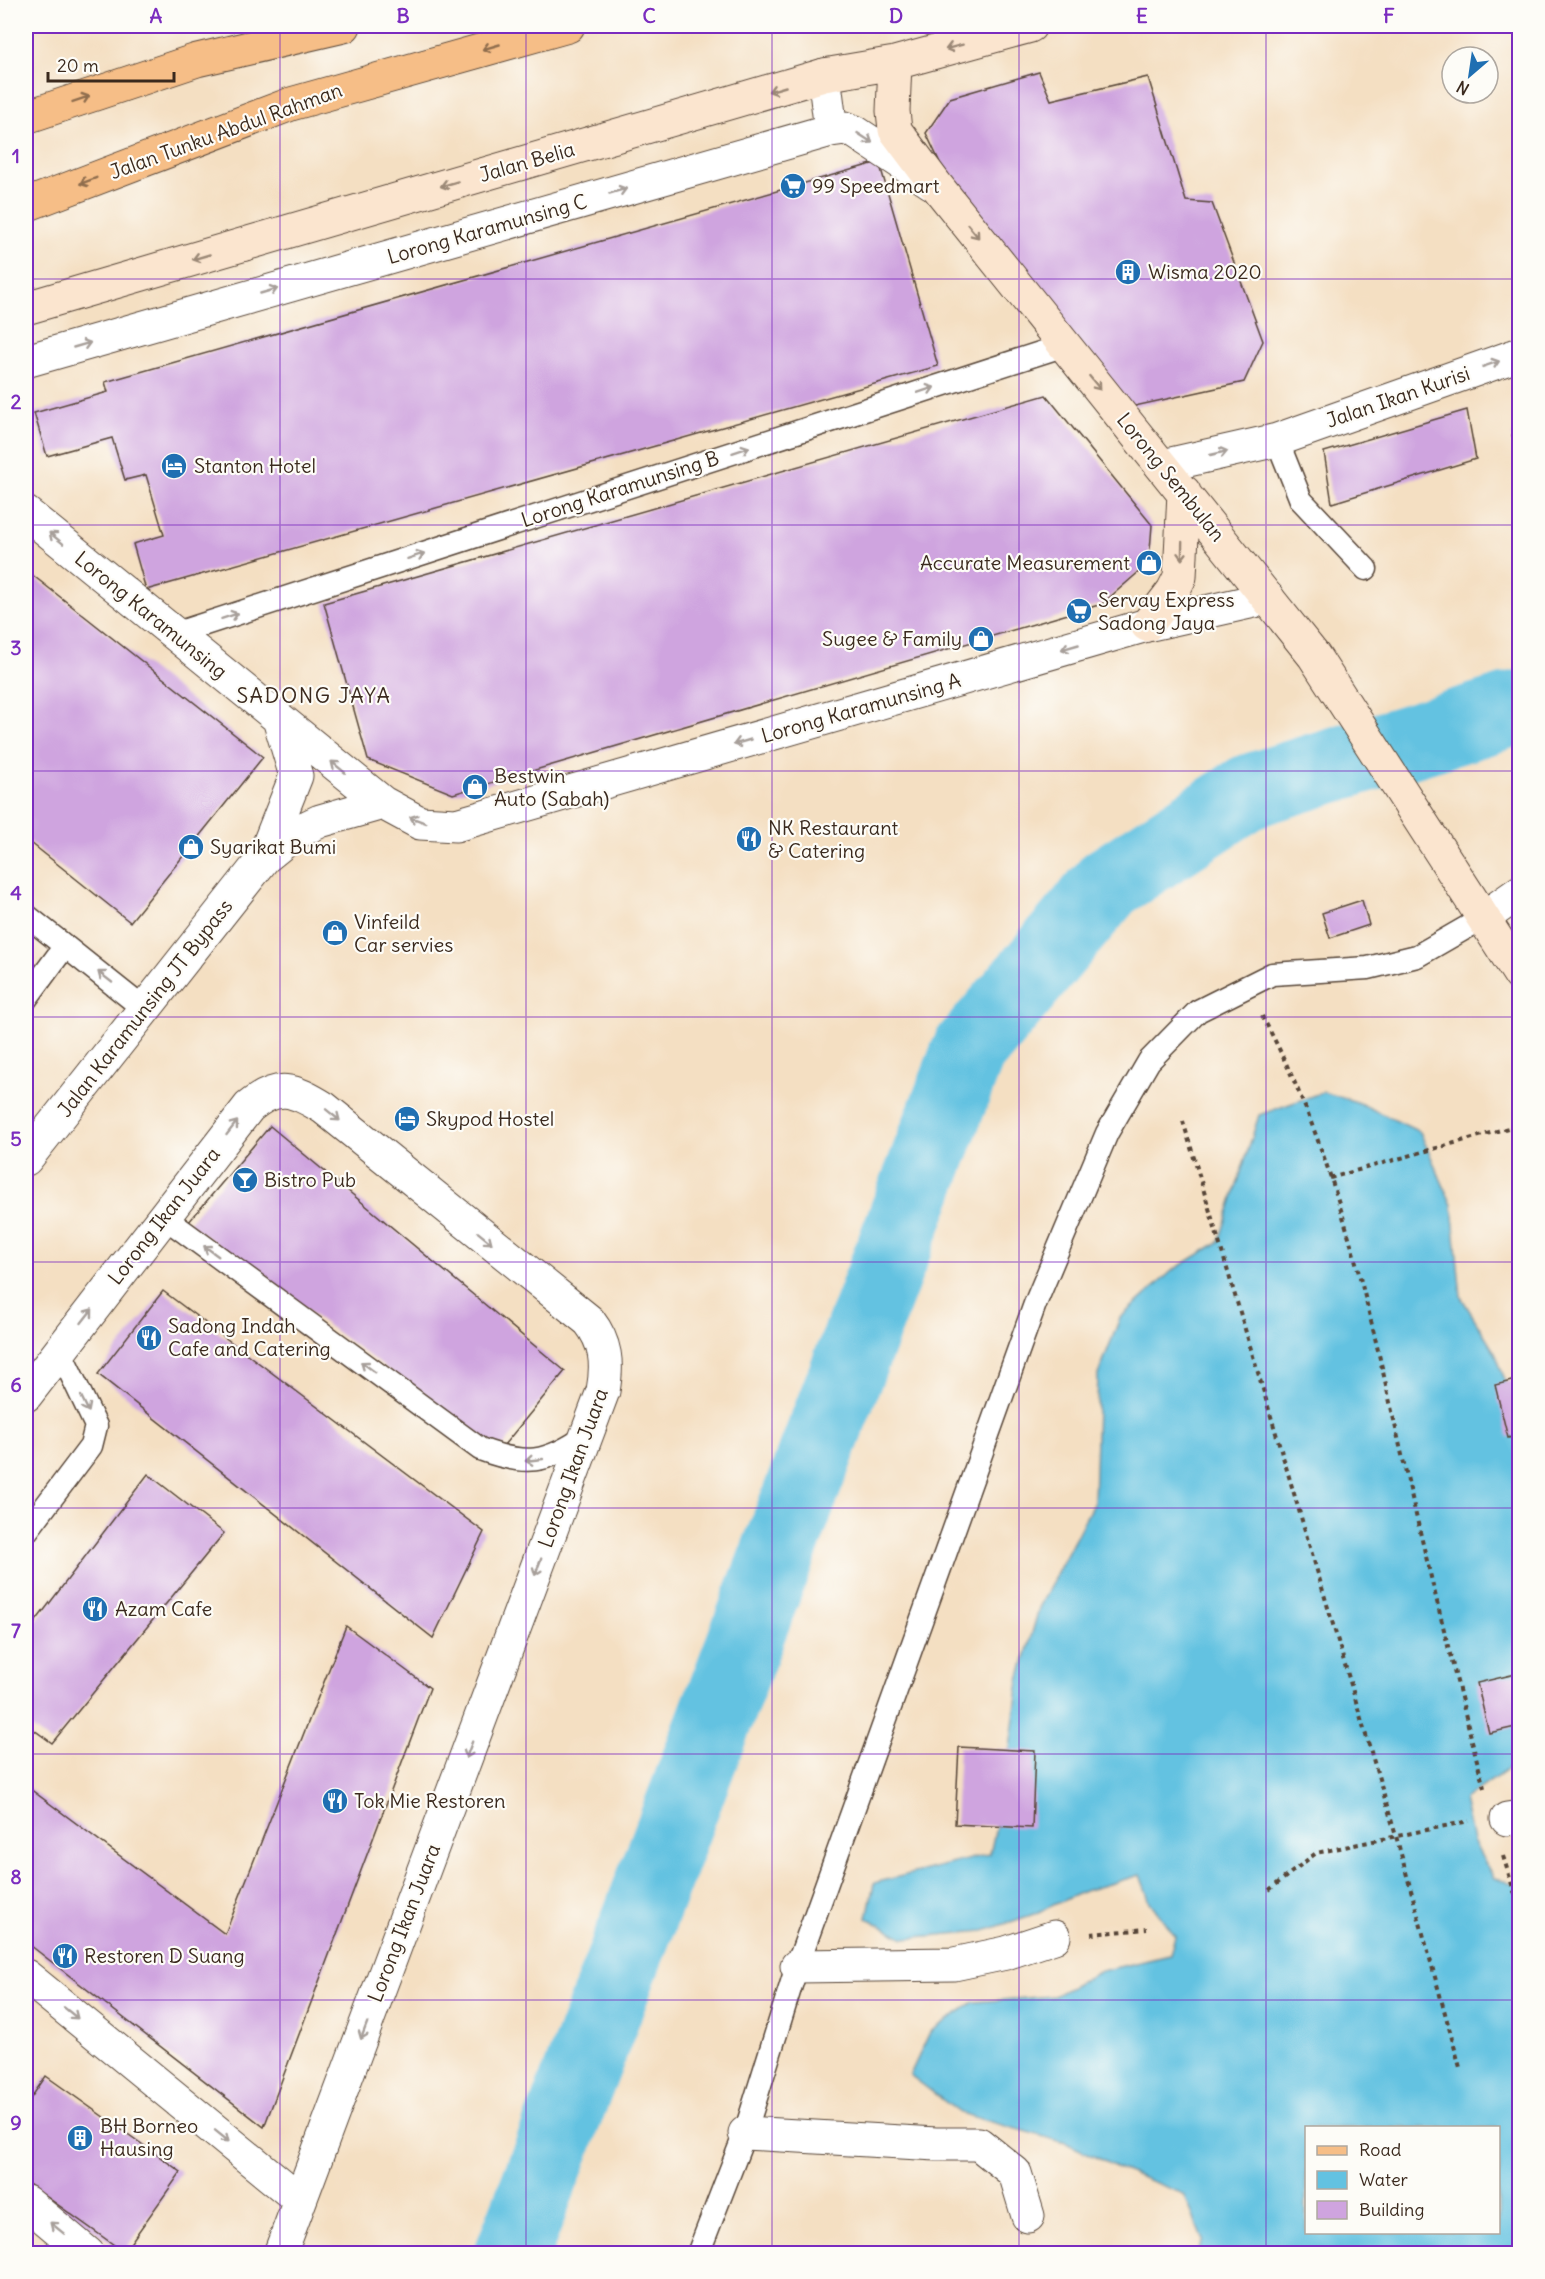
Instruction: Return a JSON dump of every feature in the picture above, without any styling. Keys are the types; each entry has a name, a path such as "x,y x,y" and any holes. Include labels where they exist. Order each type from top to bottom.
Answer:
{"main road":[{"path":"26,117 197,60 344,26"},
{"name":"Jalan Tunku Abdul Rahman","path":"26,206 291,104 568,26"}],"street":[{"name":"Jalan Belia","path":"26,308 824,75 895,63 1030,26"},
{"name":"Lorong Sembulan","path":"895,63 893,111 895,130 936,185 1314,656 1520,975"},
{"path":"824,75 831,130"},
{"name":"Lorong Karamunsing C","path":"26,361 831,130 845,128 855,132 936,185"},
{"name":"Jalan Ikan Kurisi","path":"1162,466 1277,440 1520,354"},
{"path":"1147,625 1173,591 1180,577 1184,492"},
{"name":"Lorong Karamunsing","path":"26,513 383,803 420,823 456,825"},
{"name":"Lorong Karamunsing A","path":"456,825 1147,625 1268,598"},
{"path":"264,858 296,776 279,719"},
{"path":"264,858 295,833 312,825 383,803"},
{"name":"Jalan Karamunsing JT Bypass","path":"26,1159 264,858"},
{"path":"1475,905 1520,892"},
{"name":"Lorong Ikan Juara","path":"26,1395 249,1107 263,1095 282,1089 305,1096 324,1108 589,1321 600,1336 606,1371 603,1391 280,2253"},
{"path":"797,1966 954,1964 1006,1953 1054,1937"},
{"path":"27,1979 300,2200"},
{"path":"745,2133 936,2145 980,2144 1015,2173 1028,2216"},
{"path":"26,2202 88,2253"}],"lane":[{"name":"Lorong Karamunsing B","path":"174,634 1065,345"},
{"path":"1277,440 1301,500 1366,569"},
{"path":"698,2253 745,2133 797,1966 1035,1304 1107,1133 1149,1061 1198,1011 1272,974 1368,968 1417,956 1475,905"},
{"path":"26,915 144,1009"},
{"path":"26,999 65,946"},
{"path":"164,1217 480,1449 508,1460 536,1461 564,1452 586,1437"},
{"path":"26,1532 91,1446 96,1426 60,1351"}],"path":[{"path":"1261,1014 1288,1063 1330,1178 1365,1293 1408,1482 1485,1793"},
{"path":"1183,1121 1396,1836 1461,2070"},
{"path":"1330,1178 1508,1128 1520,1127"},
{"path":"1269,1890 1316,1853 1396,1836 1502,1825 1520,1910"},
{"path":"1054,1937 1147,1929"},
{"path":"1505,2253 1520,2236"}],"water":[{"path":"1323,1092 1357,1102 1420,1132 1452,1205 1461,1297 1495,1352 1519,1420 1519,1761 1464,1800 1473,1841 1494,1879 1519,1884 1519,2253 1197,2253 1203,2240 1184,2194 1120,2169 1066,2143 960,2113 910,2075 930,2032 974,2002 1054,1996 1101,1971 1170,1955 1175,1936 1150,1902 1140,1875 1084,1891 1034,1914 984,1931 904,1938 867,1918 874,1883 990,1854 1005,1786 1019,1680 1039,1608 1094,1502 1098,1375 1120,1318 1173,1270 1219,1242 1259,1115"}],"building":[{"name":"Wisma 2020","path":"1039,72 1051,100 1148,77 1186,201 1212,203 1263,341 1244,382 1126,408 953,190 926,133 950,98"},
{"path":"879,162 938,366 146,590 133,544 164,535 146,475 125,480 112,438 47,456 34,413 108,392 105,382"},
{"path":"1046,395 1152,525 1149,563 1102,604 453,794 368,760 324,603"},
{"path":"1467,410 1476,459 1332,503 1324,452"},
{"path":"1520,433 1520,458 1519,458 1512,435"},
{"path":"26,570 263,757 130,922 26,839"},
{"path":"1362,900 1369,925 1330,938 1322,913"},
{"path":"270,1126 565,1371 499,1451 188,1223"},
{"path":"163,1291 484,1532 433,1638 98,1374"},
{"path":"1520,1379 1520,1435 1508,1438 1495,1385"},
{"path":"148,1474 224,1533 52,1743 26,1724 26,1634"},
{"path":"346,1626 430,1688 264,2127 26,1942 26,1786 225,1934"},
{"path":"1520,1673 1520,1726 1489,1733 1477,1683"},
{"path":"959,1747 1035,1751 1032,1828 955,1824"},
{"name":"BH Borneo Hausing","path":"46,2076 181,2172 124,2252 26,2182 26,2105"}],"waterway":[{"path":"512,2254 969,1050 1109,883 1250,791 1520,707"}],"place":[{"name":"99 Speedmart","path":"793,186"},
{"name":"Wisma 2020","path":"1128,272"},
{"name":"Stanton Hotel","path":"174,466"},
{"name":"Accurate Measurement","path":"1149,563"},
{"name":"Servay Express Sadong Jaya","path":"1079,611"},
{"name":"Sugee & Family","path":"981,639"},
{"name":"Bestwin Auto (Sabah)","path":"475,787"},
{"name":"NK Restaurant & Catering","path":"749,839"},
{"name":"Syarikat Bumi","path":"191,847"},
{"name":"Vinfeild Car servies","path":"335,933"},
{"name":"Skypod Hostel","path":"407,1119"},
{"name":"Bistro Pub","path":"245,1180"},
{"name":"Sadong Indah Cafe and Catering","path":"149,1338"},
{"name":"Azam Cafe","path":"95,1609"},
{"name":"Tok Mie Restoren","path":"335,1801"},
{"name":"Restoren D Suang","path":"65,1956"},
{"name":"BH Borneo Hausing","path":"80,2138"}],"district":[{"name":"SADONG JAYA","path":"314,696"}]}
